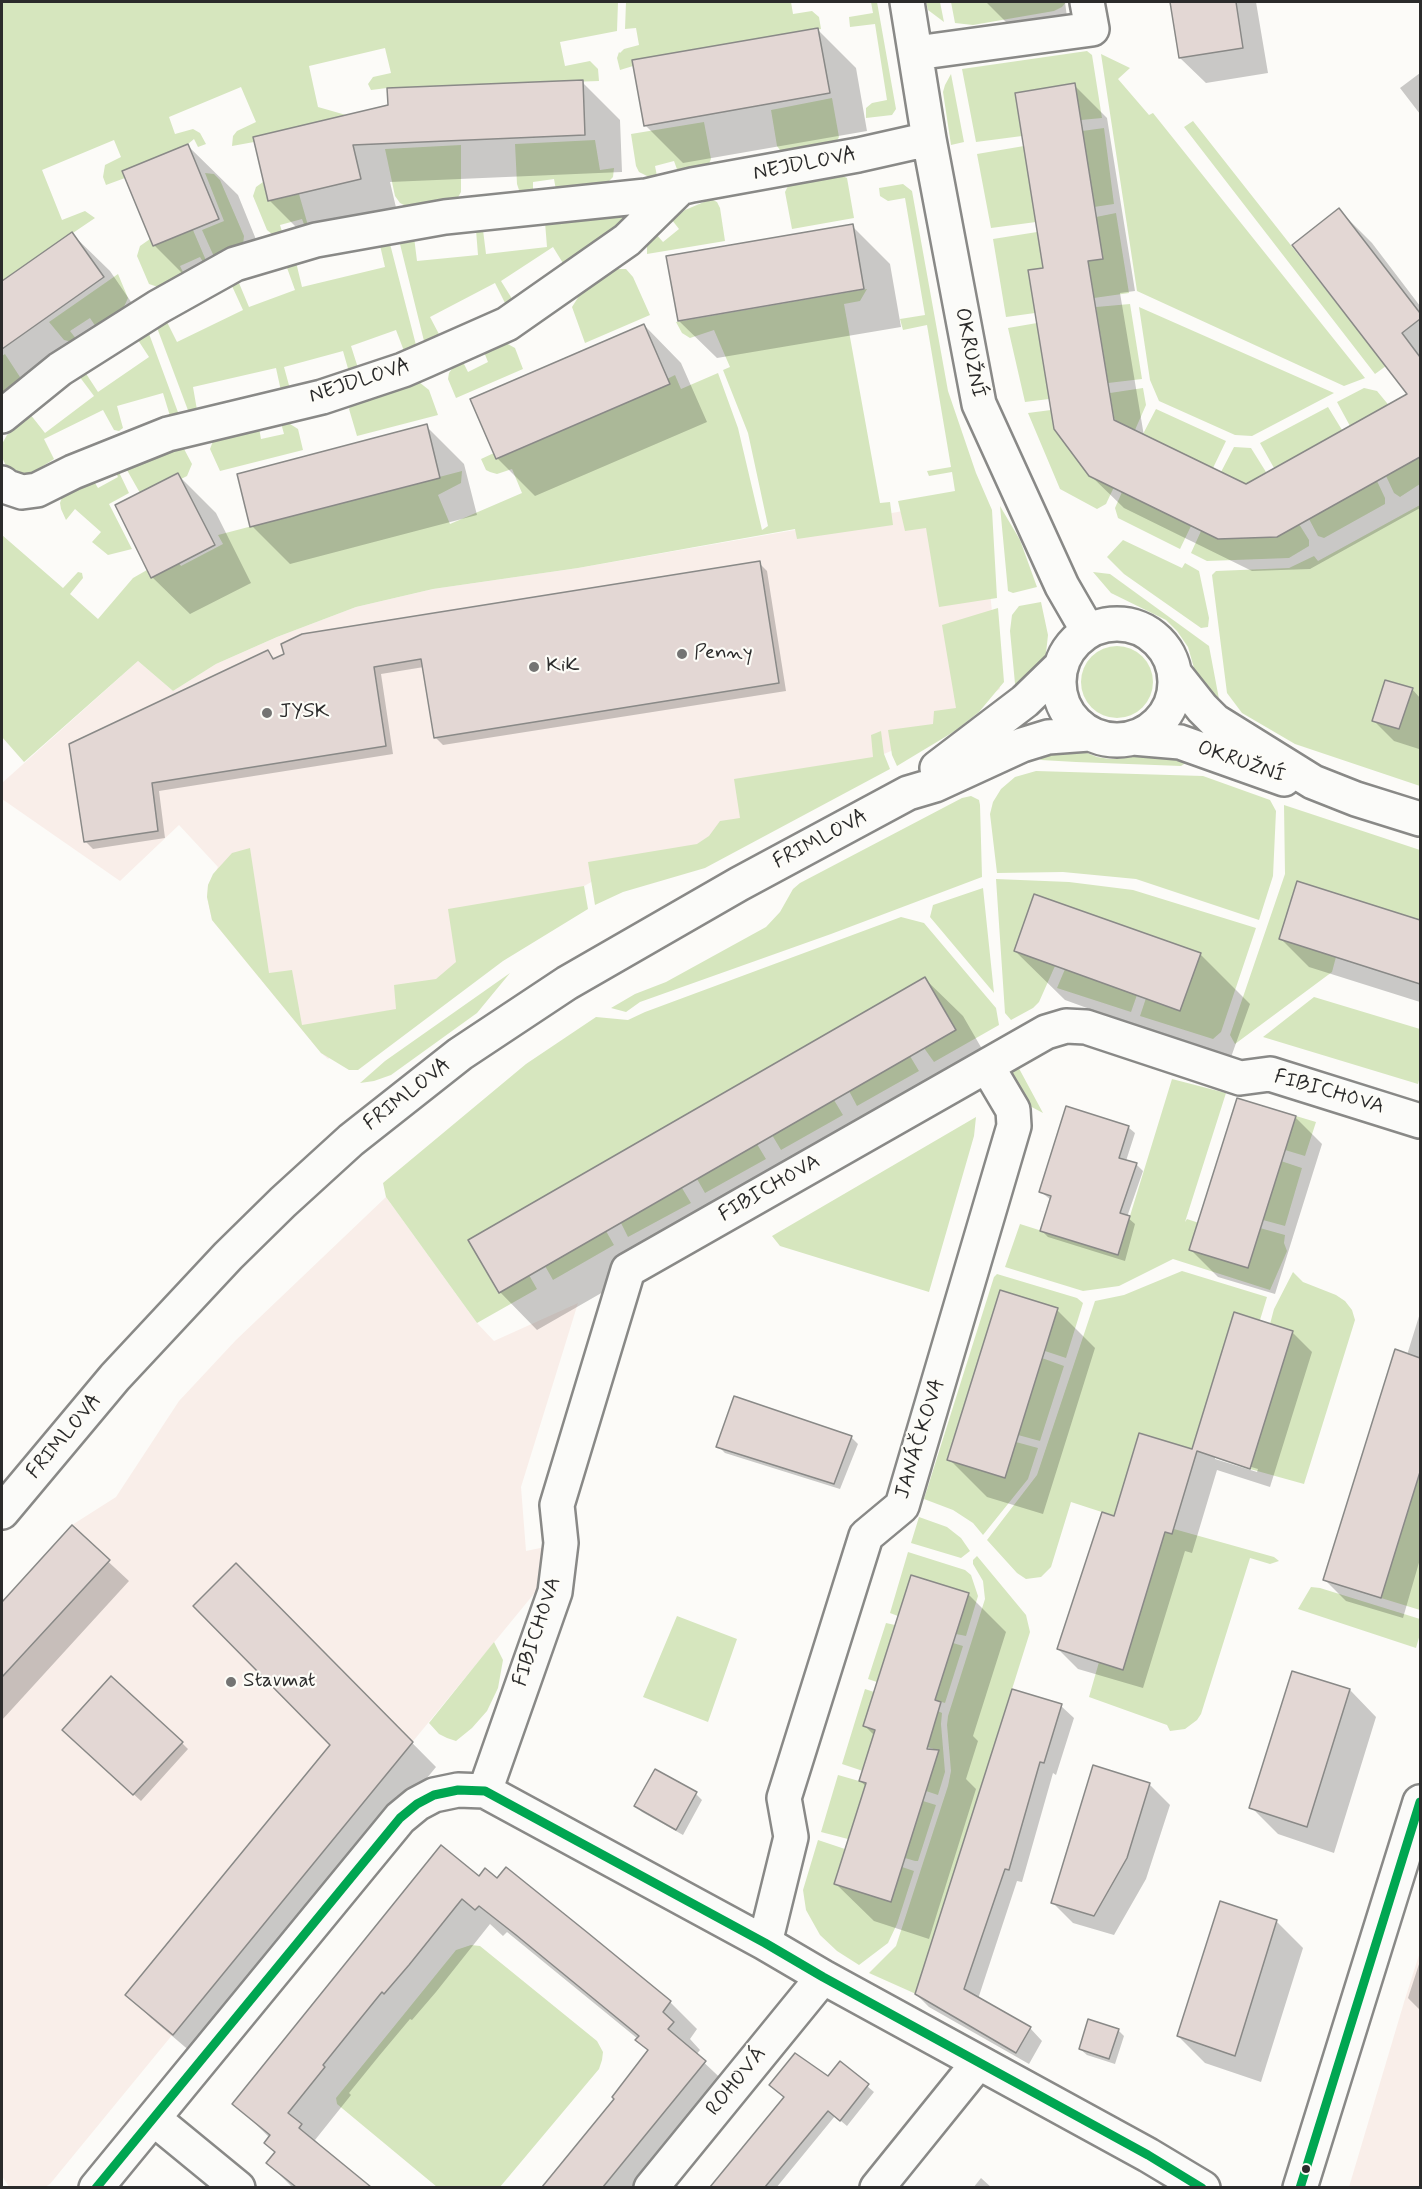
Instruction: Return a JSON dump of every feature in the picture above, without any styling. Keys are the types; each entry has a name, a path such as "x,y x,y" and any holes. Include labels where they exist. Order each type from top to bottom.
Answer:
{"street":[{"name":"OKRUŽNÍ","path":"907,2 929,139 979,404 1062,586 1088,631 1106,625 1125,624 1143,629 1158,641 1170,656 1175,674 1175,693 1169,711 1158,725 1142,736 1124,741 1106,740 1089,734"},
{"path":"916,52 1092,29 1087,2"},
{"name":"NEJDLOVA","path":"2,416 60,369 158,307 235,264 323,237 434,218 646,196 929,139"},
{"name":"NEJDLOVA","path":"2,483 7,488 22,492 37,490 73,472 168,434 322,397 426,360 516,318 627,240 680,188"},
{"path":"1088,631 1066,653 1060,667 1059,687 1064,705 1074,722 1089,734"},
{"name":"FRIMLOVA","path":"908,793 930,773 1025,701 1060,667"},
{"name":"OKRUŽNÍ","path":"1175,674 1215,721 1313,782 1356,799 1420,819"},
{"name":"FRIMLOVA","path":"2,1512 123,1368 282,1202 351,1140 460,1054 567,983 739,884 908,793 935,785 1022,745 1048,737 1089,734"},
{"name":"OKRUŽNÍ","path":"1133,738 1180,742 1271,776 1313,782"},
{"name":"FIBICHOVA","path":"471,1790 555,1592 561,1543 557,1505 628,1270 1046,1032 1066,1026 1086,1027 1240,1078 1270,1074 1420,1121"},
{"name":"JANÁČKOVA","path":"765,1943 792,1837 784,1798 866,1536 902,1506 1014,1126 1013,1110 987,1065"},
{"path":"96,2187 400,1818 417,1804 435,1795 471,1790 765,1943 1203,2187"},
{"path":"1300,2187 1420,1802"},
{"name":"ROHOVÁ","path":"651,2187 823,1977"},
{"path":"877,2187 978,2063"},
{"path":"154,2119 238,2187"}],"shaded area":[{"path":"926,507 988,573 1000,689 919,739 884,754 698,849 602,876 511,927 328,1059 212,920 207,897 208,885 218,867 179,825 120,881 2,799 2,783 138,661 173,691 216,664 277,637 356,607 433,589 578,568"},
{"name":"Stavmat","path":"386,1197 477,1323 494,1341 578,1303 521,1487 526,1551 545,1547 542,1584 50,2184 45,2187 9,2187 2,2176 2,1602 72,1525 116,1497 179,1401 236,1340"},
{"path":"1420,1952 1420,2187 1349,2187 1405,1999"}],"green space":[{"path":"2,2 618,2 617,31 560,42 565,66 590,61 598,69 599,81 371,90 368,84 373,77 391,73 385,48 309,66 318,107 346,115 253,137 254,142 232,146 233,136 237,131 256,122 241,87 169,117 175,134 193,129 200,133 206,144 198,147 194,139 188,144 122,171 125,178 106,185 103,177 105,165 121,157 114,140 42,170 62,220 85,211 95,218 2,281"},
{"path":"626,2 791,2 793,14 812,11 819,17 821,29 633,60 633,66 620,70 617,58 619,52 639,45 636,28 625,29"},
{"path":"871,2 877,2 896,109 892,115 866,118 866,108 872,103 887,100 875,24 850,27 849,17 873,13"},
{"path":"926,2 940,2 944,22 928,10"},
{"path":"951,2 1066,2 1054,11 973,25 955,23"},
{"path":"1087,51 1092,55 1102,118 1081,120 1015,93 1022,136 976,142 962,69"},
{"path":"1101,54 1130,68 1118,79 1149,115 1153,113 1365,378 1344,386 1137,291"},
{"path":"951,74 964,142 951,145 943,92"},
{"path":"832,98 839,137 836,142 785,153 780,150 777,146 771,110"},
{"path":"1193,121 1386,366 1375,374 1184,127"},
{"path":"704,122 711,159 707,168 678,172 674,161 655,166 657,176 649,177 639,172 631,134"},
{"path":"1104,128 1114,204 1094,207 1082,131"},
{"path":"595,140 600,170 614,168 613,177 606,184 556,190 554,179 533,182 533,193 519,190 515,144"},
{"path":"461,145 461,192 456,201 408,207 400,203 395,196 385,149"},
{"path":"1024,146 1036,222 991,228 977,154"},
{"path":"205,173 214,174 220,180 244,236 243,245 216,261 202,230 224,221"},
{"path":"838,174 847,178 854,218 792,229 785,192 790,182"},
{"path":"263,182 268,201 299,194 309,229 306,230 302,219 280,225 283,235 273,235 267,230 253,196 256,187"},
{"path":"903,184 912,191 948,391 976,473 992,510 997,598 939,607 926,528 905,531 898,501 955,491 952,472 929,476 927,471 951,467 927,325 903,330 900,319 925,315 905,198 888,201 880,196 879,188"},
{"path":"711,199 717,202 720,208 725,241 647,254 647,242 656,234 663,242 679,229 672,220 685,210"},
{"path":"611,207 633,215 566,268 553,247 501,281 514,302 506,305 495,283 430,317 441,338 425,345 399,240 414,237 417,261 478,255 476,230 483,230 486,254 547,247 545,222"},
{"path":"1116,213 1129,293 1094,298 1088,261 1096,217"},
{"path":"193,230 208,265 206,267 200,257 180,266 185,276 162,287 149,284 137,256 140,246 150,239 153,246"},
{"path":"1037,232 1043,268 1035,313 1006,317 993,239"},
{"path":"389,240 417,349 404,351 396,330 351,346 358,368 349,372 343,351 284,367 290,389 281,391 276,368 193,387 197,410 189,413 156,325 165,318 177,342 243,310 232,286 239,283 249,307 295,290 286,265 296,262 302,287 385,267 379,241"},
{"path":"618,269 626,269 633,277 650,315 585,343 572,307 579,296"},
{"path":"118,274 128,298 123,309 96,327 90,318 70,331 77,340 72,342 64,340 49,322"},
{"path":"867,289 860,301 844,304 880,503 890,502 893,525 797,539 795,529 578,568 433,589 356,607 277,637 216,664 173,691 138,661 24,762 2,737 2,535 63,588 78,572 82,573 83,578 70,594 98,619 133,578 147,570 151,577 179,563 181,566 223,544 218,535 462,471 461,483 438,495 450,524 522,493 512,469 497,474 490,472 486,470 481,459 494,453 497,459 670,384 667,379 675,375 681,389 718,373 738,428 762,530 768,526 748,433 723,370 730,367 714,330 690,338 682,333 676,322"},
{"path":"1130,304 1142,379 1108,383 1096,307"},
{"path":"1139,307 1334,393 1252,436 1235,435 1159,401 1150,380"},
{"path":"1037,323 1049,399 1025,402 1008,328"},
{"path":"148,331 179,415 170,416 163,393 117,406 123,428 119,431 114,430 103,410 44,439 54,459 32,473 18,473 6,466 2,457 2,444 7,435 30,414 45,433 94,396 79,376 85,372 98,392 149,357 136,337"},
{"path":"506,343 515,348 523,369 456,398 448,379 454,366 463,362 468,372 488,362 484,352"},
{"path":"5,354 20,377 16,387 2,399 2,356"},
{"path":"419,382 429,390 438,415 357,436 349,409 352,405 410,383"},
{"path":"1143,388 1146,405 1135,430 1117,422 1114,418 1110,393"},
{"path":"1364,388 1377,391 1420,443 1420,484 1400,497 1394,493 1386,476 1417,458 1387,405 1350,426 1337,402"},
{"path":"1328,407 1342,430 1274,468 1260,443"},
{"path":"1156,409 1226,441 1213,468 1143,434"},
{"path":"1051,410 1054,429 1089,475 1114,487 1106,504 1097,509 1060,489 1028,413"},
{"path":"287,422 298,429 303,450 220,471 210,449 216,438 259,428 261,439 284,434 281,423"},
{"path":"183,447 192,464 187,476 181,479 178,473 140,493 123,463 144,455"},
{"path":"1234,447 1251,448 1266,472 1248,483 1243,483 1221,472"},
{"path":"116,466 129,493 109,504 132,549 108,555 92,542 101,532 75,509 66,520 60,503 63,494 92,478 98,488 118,477 113,467"},
{"path":"1377,481 1385,498 1385,504 1324,538 1318,536 1309,519"},
{"path":"1122,492 1191,526 1180,549 1118,518 1115,508"},
{"path":"1420,505 1420,786 1295,744 1242,713 1227,693 1212,575 1216,571 1289,568 1314,556 1318,561"},
{"path":"1000,506 1020,540 1037,587 1013,593 1008,591"},
{"path":"1299,524 1309,540 1309,546 1289,558 1207,561 1191,553 1201,531 1218,539 1277,537"},
{"path":"1123,540 1182,568 1185,563 1199,571 1209,618 1208,627 1201,628 1124,574 1107,557"},
{"path":"1093,572 1110,574 1209,646 1219,699 1217,707 1196,675 1188,647 1177,631 1166,620 1111,593"},
{"path":"1041,602 1048,635 1046,653 1043,662 1016,694 1010,631 1012,615 1019,606"},
{"path":"998,608 1004,682 979,712 955,731 897,766 892,755 888,730 933,724 934,711 956,708 942,625"},
{"path":"1117,646 1137,652 1147,662 1153,682 1147,702 1137,712 1117,718 1097,712 1087,702 1081,682 1087,662 1097,652"},
{"path":"881,731 884,754 890,769 705,868 623,892 595,905 588,862 697,844 709,836 720,821 740,818 734,779 873,757 871,735"},
{"path":"1078,749 1097,757 1110,759 1155,752 1190,760 1181,766 1076,762 1041,760 1034,754"},
{"path":"1036,771 1203,776 1270,800 1276,811 1273,876 1259,920 1136,879 1063,872 997,873 990,814 993,802 1001,789 1015,777"},
{"path":"971,796 979,800 980,805 982,877 640,1002 626,1012 611,1008 635,994 666,982 766,927 780,912 793,889 800,883 962,798"},
{"path":"1284,805 1420,850 1420,920 1297,882 1279,939 1336,957 1332,972 1235,1044 1230,1035 1285,874"},
{"path":"250,848 269,973 292,970 302,1025 396,1009 394,985 436,979 456,962 448,909 584,886 588,909 503,961 358,1070 349,1070 321,1053 212,920 207,897 208,885 213,874 232,853"},
{"path":"996,879 1069,882 1133,890 1256,928 1221,1032 1213,1039 1140,1016 1146,998 1180,1010 1201,953 1034,894 1014,951 1055,966 1039,1002 1033,1008 1011,1020 1005,1013"},
{"path":"983,888 994,993 930,917 933,905"},
{"path":"901,917 924,923 996,1008 999,1025 934,1062 924,1048 956,1029 925,977 469,1240 498,1293 529,1275 537,1289 477,1323 386,1197 383,1183 526,1064 596,1017 628,1020"},
{"path":"1065,969 1137,995 1131,1012 1057,988"},
{"path":"510,973 477,1013 391,1075 360,1083 385,1061"},
{"path":"1314,997 1420,1029 1418,1084 1263,1037"},
{"path":"910,1056 919,1071 857,1106 849,1091"},
{"path":"1015,1061 1043,1113 1026,1104 1010,1072"},
{"path":"1172,1079 1226,1093 1185,1222 1187,1219 1199,1223 1190,1250 1248,1268 1260,1228 1285,1235 1284,1243 1287,1251 1270,1290 1173,1259 1119,1286 1083,1291 1005,1267 1020,1224 1118,1255"},
{"path":"834,1100 843,1115 781,1150 772,1135"},
{"path":"1296,1116 1316,1122 1305,1156 1285,1150"},
{"path":"976,1117 974,1136 929,1292 780,1246 772,1236"},
{"path":"757,1144 766,1159 705,1193 697,1179"},
{"path":"1281,1161 1302,1168 1285,1226 1263,1220"},
{"path":"682,1188 691,1203 628,1237 621,1223"},
{"path":"606,1231 614,1245 553,1280 545,1266"},
{"path":"1182,1271 1267,1297 1260,1320 1234,1312 1192,1449 1139,1433 1114,1516 1071,1502 1051,1567 1041,1577 1026,1579 1017,1573 987,1540 1037,1475 1095,1301 1124,1295"},
{"path":"1293,1272 1303,1282 1345,1301 1352,1310 1355,1320 1304,1484 1250,1469 1270,1324 1274,1309"},
{"path":"997,1274 1077,1298 1083,1303 1066,1358 1045,1351 1058,1308 1000,1291 947,1459 1016,1442 1038,1448 1028,1479 983,1535 973,1523 953,1510 924,1499 994,1277"},
{"path":"1042,1358 1064,1366 1040,1441 1018,1435"},
{"path":"1420,1472 1420,1610 1381,1598"},
{"path":"919,1517 947,1527 961,1538 970,1551 961,1558 911,1543"},
{"path":"1174,1529 1274,1557 1279,1561 1270,1564 1250,1558 1201,1714 1185,1729 1170,1731 1167,1725 1089,1697 1099,1662 1123,1669 1165,1532 1172,1534"},
{"path":"908,1552 965,1570 971,1575 978,1596 966,1636 956,1634 911,1575 898,1616 890,1613"},
{"path":"977,1556 1026,1615 1030,1632 916,1994 869,1973 896,1946 948,1786 951,1771 948,1716 985,1599 983,1581 973,1564"},
{"path":"1311,1587 1420,1619 1420,1634 1416,1648 1298,1609"},
{"path":"677,1616 737,1639 708,1722 643,1697"},
{"path":"886,1623 895,1625 877,1682 868,1679"},
{"path":"494,1642 503,1660 498,1688 487,1711 456,1741 439,1734 429,1723"},
{"path":"953,1643 963,1646 945,1703 935,1700"},
{"path":"865,1689 874,1692 863,1726 881,1732 869,1773 842,1764"},
{"path":"938,1711 942,1713 945,1772 938,1795 926,1791 937,1750 921,1745"},
{"path":"838,1775 866,1783 848,1839 821,1832"},
{"path":"923,1801 936,1805 918,1861 915,1861 905,1858"},
{"path":"818,1840 845,1849 835,1884 891,1902 902,1867 914,1871 897,1924 888,1943 859,1965 837,1951 820,1935 806,1910 803,1890"},
{"path":"471,1945 480,1946 597,2041 603,2052 602,2060 599,2069 500,2187 437,2187 337,2104 336,2098 456,1950"}],"building":[{"path":"1170,2 1236,2 1243,48 1179,58"},
{"path":"818,28 830,93 644,126 632,60"},
{"path":"583,80 585,135 353,145 361,179 268,201 253,137 388,105 387,88"},
{"path":"1075,83 1103,259 1088,261 1114,420 1246,484 1407,394 1292,245 1339,208 1420,313 1420,319 1402,333 1420,357 1420,457 1277,537 1218,539 1089,476 1054,429 1028,270 1043,268 1015,93"},
{"path":"188,144 219,219 153,246 122,171"},
{"path":"853,224 864,289 678,321 666,256"},
{"path":"72,232 104,277 2,349 2,281"},
{"path":"644,324 670,384 496,459 470,399"},
{"path":"427,424 440,478 250,527 237,474"},
{"path":"178,473 215,545 151,578 115,505"},
{"path":"760,561 779,683 434,738 421,659 374,667 386,746 152,783 158,831 84,842 69,744 268,650 273,659 284,654 281,644 302,634"},
{"path":"1385,680 1413,688 1399,729 1372,721"},
{"path":"1297,881 1420,920 1420,984 1279,939"},
{"path":"1034,894 1201,953 1180,1011 1014,951"},
{"path":"925,977 956,1030 499,1293 468,1240"},
{"path":"1237,1098 1296,1116 1248,1268 1189,1250"},
{"path":"1066,1106 1129,1126 1119,1158 1137,1163 1120,1213 1130,1216 1118,1255 1040,1231 1051,1196 1039,1192"},
{"path":"1000,1290 1058,1308 1005,1478 947,1460"},
{"path":"1234,1312 1293,1331 1250,1469 1197,1451 1172,1534 1165,1532 1123,1670 1057,1649 1102,1512 1114,1516 1139,1433 1192,1449"},
{"path":"1395,1349 1420,1358 1420,1472 1381,1598 1323,1580"},
{"path":"734,1396 852,1436 834,1484 716,1447"},
{"path":"72,1525 110,1560 2,1677 2,1602"},
{"path":"236,1563 413,1742 173,2035 125,1995 330,1745 193,1606"},
{"path":"911,1575 969,1593 935,1700 941,1702 927,1749 939,1750 891,1902 834,1884 866,1783 859,1781 875,1730 863,1726"},
{"path":"1292,1671 1350,1689 1307,1827 1249,1808"},
{"path":"111,1676 183,1742 133,1795 62,1730"},
{"path":"1012,1689 1062,1704 1044,1763 1040,1762 1009,1870 1005,1869 964,1989 1031,2027 1016,2053 915,1994"},
{"path":"1093,1765 1150,1783 1127,1858 1094,1916 1051,1903"},
{"path":"655,1769 697,1792 676,1830 634,1806"},
{"path":"441,1845 479,1876 485,1868 497,1878 506,1867 588,1933 671,2001 663,2012 674,2022 668,2029 706,2061 603,2187 542,2187 614,2099 612,2097 648,2050 635,2040 639,2036 516,1935 479,1906 475,1910 462,1899 409,1965 384,1994 382,1992 323,2065 325,2067 288,2113 302,2124 299,2128 371,2187 296,2187 266,2163 275,2152 264,2143 270,2135 232,2104"},
{"path":"1220,1901 1277,1920 1235,2056 1177,2036"},
{"path":"1088,2019 1119,2029 1109,2059 1079,2049"},
{"path":"795,2053 828,2076 840,2061 869,2084 840,2121 828,2111 765,2187 710,2187 784,2097 769,2085"}],"transit line":[{"path":"96,2188 400,1818 417,1804 434,1795 458,1790 485,1791 1148,2155 1202,2188"},
{"path":"1300,2188 1420,1802"}],"place":[{"name":"Penny","path":"682,654"},
{"name":"KiK","path":"534,667"},
{"name":"JYSK","path":"267,713"},
{"name":"Stavmat","path":"231,1682"}]}
